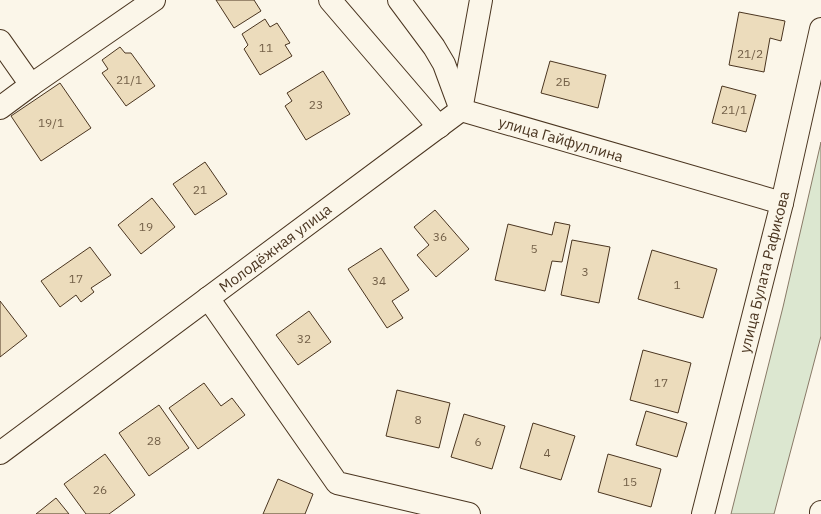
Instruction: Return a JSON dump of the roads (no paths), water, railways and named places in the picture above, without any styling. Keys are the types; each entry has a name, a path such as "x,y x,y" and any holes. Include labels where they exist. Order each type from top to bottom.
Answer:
{"street":[{"path":"0,108 154,0"},
{"path":"330,0 439,127"},
{"path":"399,0 434,46 444,64 461,110"},
{"path":"461,110 481,0"},
{"name":"улица Булата Рафикова","path":"703,514 782,203 821,29"},
{"path":"0,41 31,85"},
{"name":"Молодёжная улица","path":"0,453 461,110"},
{"name":"улица Гайфуллина","path":"461,110 782,203"},
{"path":"208,298 337,483 469,514"}]}
